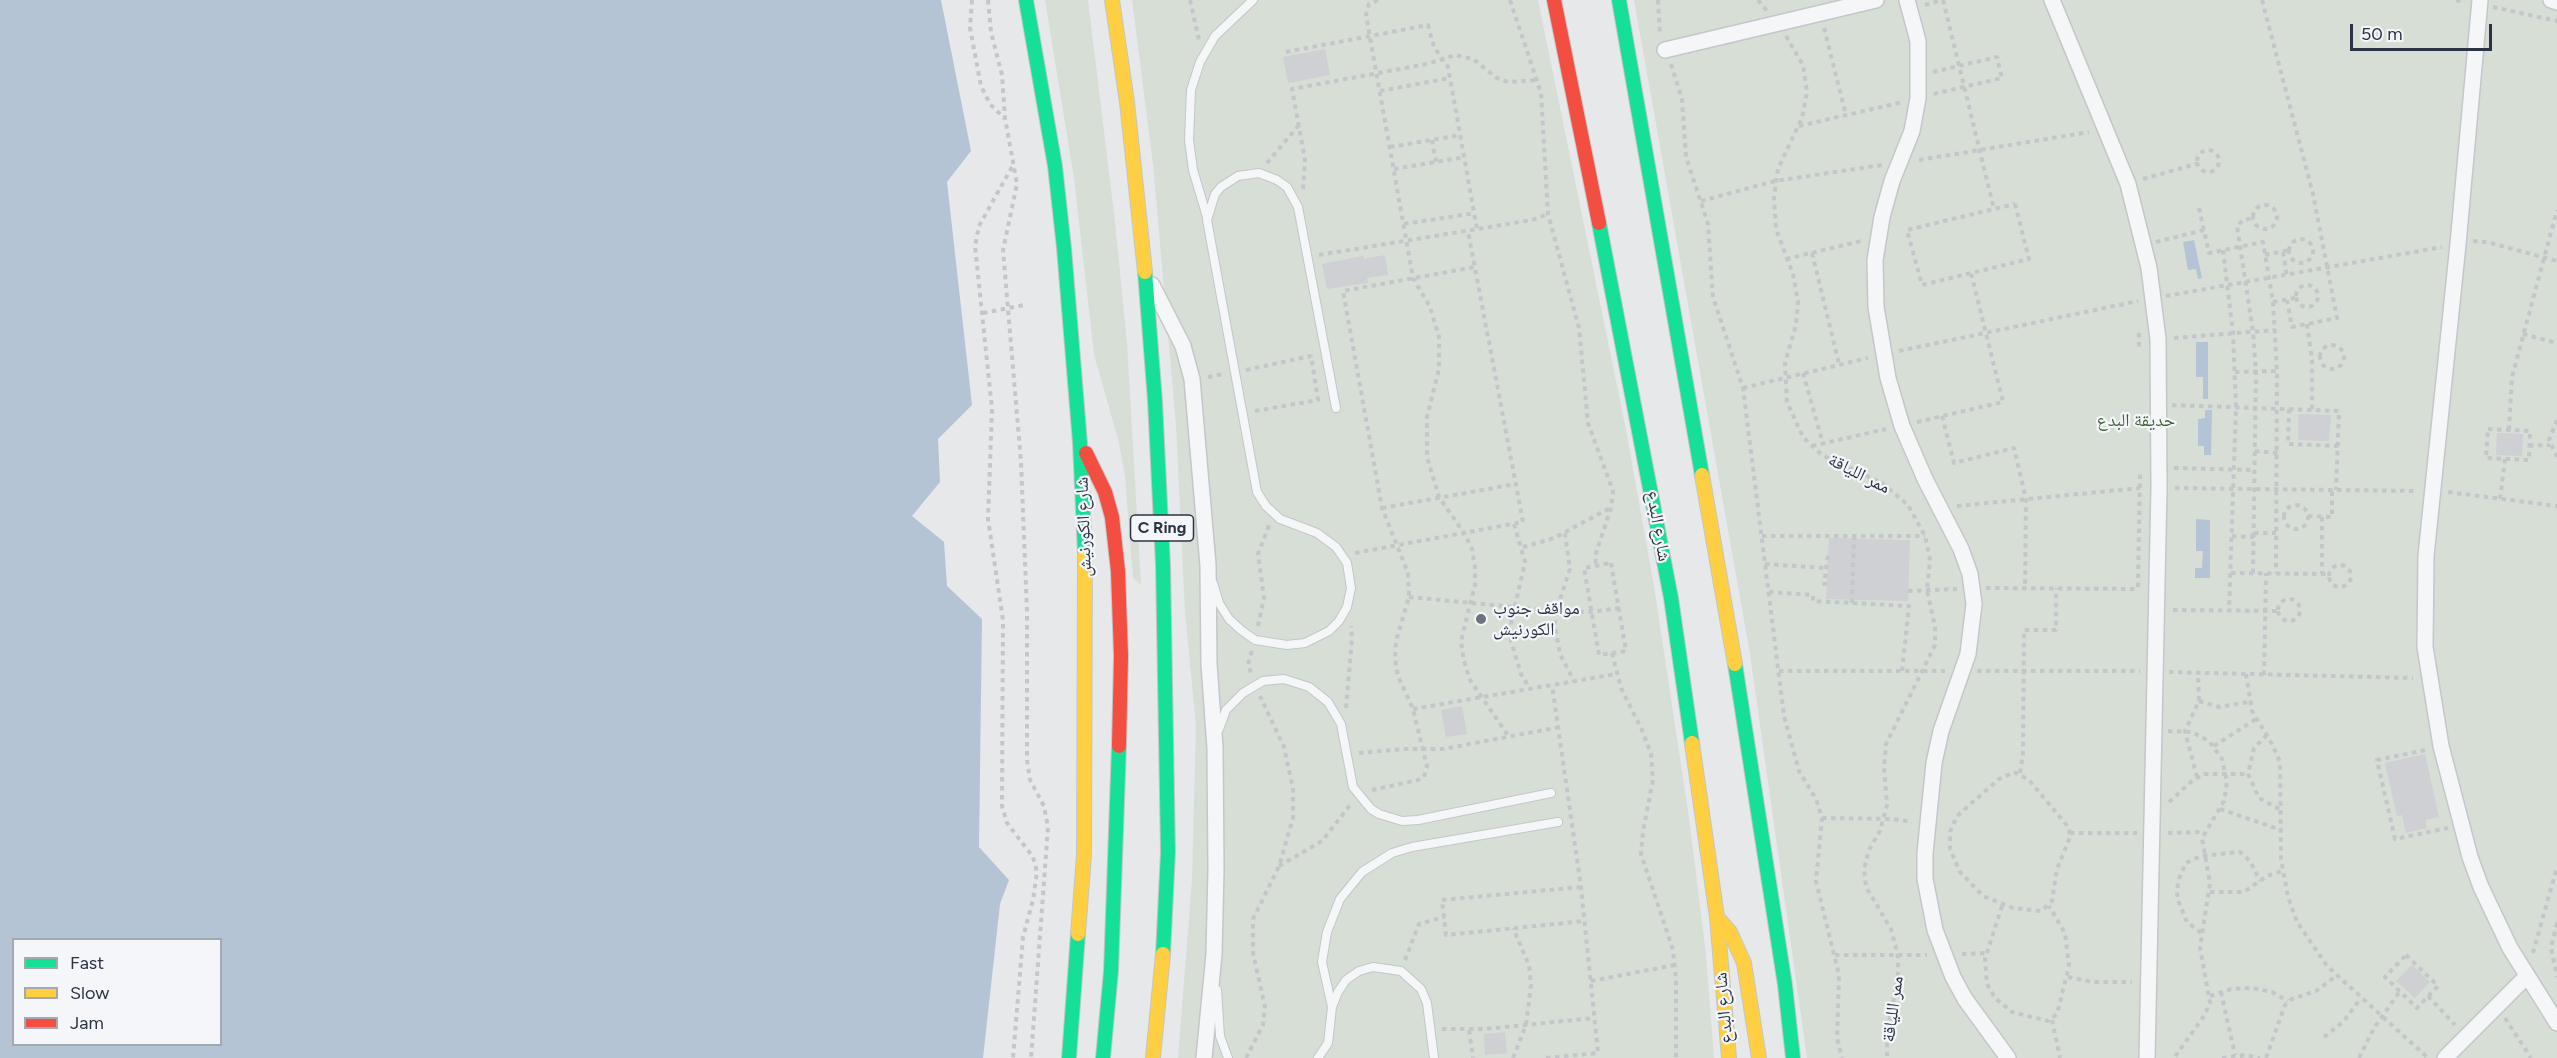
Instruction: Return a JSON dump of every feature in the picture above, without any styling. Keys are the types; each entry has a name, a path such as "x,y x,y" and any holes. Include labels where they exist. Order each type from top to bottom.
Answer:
{"main road":[{"name":"شارع الكورنيش","path":"1026,0 1055,166 1074,346 1087,585 1086,773 1076,990 1070,1058"},
{"name":"C Ring","path":"1113,0 1127,102 1145,274 1155,401 1163,565 1168,777 1164,946 1153,1058"},
{"name":"شارع البدع","path":"1554,0 1638,416 1665,564 1717,916 1729,1058"},
{"path":"1619,0 1731,639 1785,985 1793,1058"},
{"path":"1080,443 1105,492 1114,526 1118,571 1121,656 1118,846 1111,971 1103,1058"},
{"path":"1717,916 1730,932 1744,963 1759,1058"}],"street":[{"path":"1665,50 1874,0"},
{"path":"1907,0 1918,42 1918,98 1912,131 1886,199 1878,237 1875,283 1883,355 1902,426 1964,555 1972,588 1973,629 1962,671 1941,731 1934,763 1926,826 1925,879 1928,905 1943,954 1965,999 2008,1058"},
{"path":"2052,0 2128,183 2144,244 2158,339 2159,488 2147,1058"},
{"path":"2551,0 2557,2"},
{"path":"2480,2 2424,587 2429,679 2441,746 2461,825 2481,887 2527,976 2557,1023"},
{"path":"1145,274 1183,346 1192,379 1208,565 1209,664 1215,748 1214,954 1204,1058"},
{"path":"2445,1058 2527,976"}],"lane":[{"path":"1208,565 1219,603 1229,619 1255,640 1287,645 1312,640 1329,631 1347,608 1351,580 1342,555 1327,539 1274,515 1257,492 1208,220 1193,170 1188,122 1191,90 1200,62 1215,36 1253,0"},
{"path":"1208,220 1211,205 1221,187 1238,176 1259,173 1287,187 1298,207 1336,408"},
{"path":"1215,748 1220,721 1233,701 1255,685 1273,679 1284,679 1309,687 1328,702 1341,724 1350,778 1360,796 1379,814 1402,821 1551,793"},
{"path":"1318,1058 1328,1043 1332,1007 1323,962 1327,932 1340,899 1362,872 1392,853 1412,847 1558,822"},
{"path":"1214,954 1220,1036 1228,1058"},
{"path":"1332,1007 1346,980 1366,969 1389,968 1401,971 1421,989 1427,1003 1434,1058"}],"path":[{"path":"972,0 970,28 981,86 990,104 1005,118"},
{"path":"988,0 991,33 1004,90 1005,118 1017,191 1005,233 1003,250 1021,462 1027,760 1030,780 1044,806 1048,826 1031,1058"},
{"path":"1190,0 1198,30 1200,62"},
{"path":"1378,0 1369,4 1366,11 1413,278 1430,307 1439,337 1438,369 1425,435 1431,475 1439,497 1464,533 1472,549 1475,567 1461,641 1464,661 1470,680 1509,737"},
{"path":"1510,0 1537,80 1543,106 1548,214 1580,328 1588,423 1611,481 1611,508 1597,549 1596,566"},
{"path":"1658,0 1657,21 1682,99 1684,142 1689,172 1708,224 1715,305 1743,388 1784,716 1796,764 1816,799 1822,818 1816,881 1835,955 1840,992 1837,1038 1842,1058"},
{"name":"ممر اللياقة","path":"1758,0 1798,53 1803,65 1807,92 1802,118 1783,155 1775,181 1776,229 1796,287 1798,313 1784,377 1791,414 1812,446 1833,462 1891,489 1914,514 1925,536 1930,560 1927,590 1936,635 1932,655 1894,723 1886,744 1884,767 1887,805 1884,818 1865,859 1864,878 1870,896 1891,929 1898,956 1898,978 1887,1031 1887,1058"},
{"path":"1943,0 1994,209"},
{"path":"2262,0 2313,194 2337,318 2292,327 2287,300"},
{"path":"2456,0 2480,2 2557,21"},
{"path":"1820,13 1846,115"},
{"path":"1287,52 1428,25 1434,47 1442,57 1450,78 1478,229"},
{"path":"1298,207 1306,177 1292,89 1427,64 1442,57 1465,55 1497,78 1508,82 1537,80"},
{"path":"1380,91 1450,78"},
{"path":"2085,121 2094,141"},
{"path":"1259,173 1299,124"},
{"path":"1390,147 1461,135"},
{"path":"1432,140 1436,162"},
{"path":"2204,150 2213,150 2220,161 2217,168 2210,173 2201,171 2196,164 2198,156 2204,150"},
{"path":"1394,169 1465,157"},
{"path":"2128,183 2196,164"},
{"path":"1012,166 976,232 975,246 992,409 988,519 1004,638 1002,806 1006,823 1033,857 1037,872 1023,937 1013,1058"},
{"path":"1786,259 2015,204 2029,259 1922,285 1907,230"},
{"path":"2264,205 2273,207 2277,216 2275,224 2266,228 2258,226 2254,218 2256,209 2264,205"},
{"path":"2199,208 2209,253 2263,242 2272,302 2277,371 2276,573"},
{"path":"2509,430 2512,377 2557,210"},
{"path":"1404,224 1474,213"},
{"path":"1307,257 1468,231 1548,214"},
{"path":"2253,573 2256,371 2247,282 2238,224 2254,218"},
{"path":"2178,237 2204,230"},
{"path":"1342,555 1523,522 1468,231"},
{"path":"2265,255 2289,250 2293,242 2301,239 2310,243 2313,251 2309,259 2300,262 2292,259 2289,250"},
{"path":"1743,388 1803,372 1986,331 2136,301 2328,269 2458,244 2487,242 2557,261"},
{"path":"2223,250 2233,333 2236,407 2229,610"},
{"path":"2283,252 2287,276"},
{"path":"1812,253 1839,364"},
{"path":"1279,866 1322,842 1360,796 1384,786 1424,777 1427,766 1413,709 1398,676 1395,659 1396,641 1409,597 1408,573 1382,508 1342,291 1475,267"},
{"path":"1812,446 2003,402 1971,273"},
{"path":"2304,285 2312,286 2318,292 2318,301 2308,308 2300,305 2295,298 2297,290 2304,285"},
{"path":"2134,292 2137,310"},
{"path":"2272,302 2295,298"},
{"path":"983,313 1024,305"},
{"path":"2307,324 2312,360 2312,410"},
{"path":"2139,328 2139,354"},
{"path":"2192,337 2275,330"},
{"path":"2523,334 2557,343"},
{"path":"1242,414 1318,400 1309,346"},
{"path":"2328,346 2337,347 2342,353 2343,362 2337,367 2329,368 2320,359 2322,351 2328,346"},
{"path":"1192,379 1311,357"},
{"path":"2312,360 2320,359"},
{"path":"2235,372 2277,371"},
{"path":"1803,372 1823,444"},
{"path":"2158,404 2339,411 2332,517 2308,516"},
{"path":"2289,409 2288,444 2338,446"},
{"path":"1942,416 1954,463 2014,448 2026,499 2025,588"},
{"path":"2557,420 2550,435 2550,445 2557,457"},
{"path":"2278,425 2288,425"},
{"path":"2488,429 2530,431 2529,446 2529,460 2486,458 2488,429"},
{"path":"2529,446 2550,445"},
{"path":"2255,451 2278,453"},
{"path":"2500,499 2505,459"},
{"path":"2138,600 2140,465"},
{"path":"2193,468 2254,470"},
{"path":"1382,508 1516,484"},
{"path":"1940,507 2140,488 2433,491 2557,506"},
{"path":"2295,505 2304,508 2308,516 2300,528 2290,527 2284,519 2286,510 2295,505"},
{"path":"1523,547 1565,533 1611,508"},
{"path":"1246,1058 1263,1025 1265,1007 1253,953 1253,919 1279,866 1293,818 1293,789 1284,747 1255,685 1248,664 1264,598 1258,554 1274,515"},
{"path":"2322,517 2322,574"},
{"path":"1514,524 1523,547 1524,576 1514,607 1511,641 1521,674 1530,689"},
{"path":"1565,533 1570,569 1556,611 1556,640 1560,654 1574,681"},
{"path":"2232,536 2276,533"},
{"path":"1762,536 1925,536"},
{"path":"1852,603 1854,536"},
{"path":"1827,584 1824,584 1828,555"},
{"path":"1611,563 1626,651 1599,655 1584,568 1596,566 1611,563"},
{"path":"1766,564 1825,568"},
{"path":"2343,565 2350,571 2350,581 2338,588 2330,583 2328,574 2334,566 2343,565"},
{"path":"2231,573 2328,574"},
{"path":"2264,675 2266,573"},
{"path":"1908,591 1972,588 2138,588"},
{"path":"2020,772 2023,754 2024,630 2056,630 2056,588"},
{"path":"1769,592 1813,595 1813,601 1909,606 1902,671"},
{"path":"1409,597 1556,611 1591,612 1619,608"},
{"path":"2289,598 2297,602 2301,610 2297,618 2289,622 2281,619 2277,610 2280,602 2289,598"},
{"path":"1341,724 1349,693 1352,639 1347,608"},
{"path":"2155,610 2277,610"},
{"path":"1612,653 1616,674 1651,754 1653,780 1641,854 1675,965 1676,1058"},
{"path":"2137,659 2137,682"},
{"path":"1779,671 2137,671 2429,679"},
{"path":"2197,777 2185,731 2199,701 2198,673"},
{"path":"1413,709 1616,674"},
{"path":"2246,674 2249,702 2280,762 2282,871 2297,922 2314,950 2336,976 2428,1058"},
{"path":"1548,1058 1598,1053 1581,887 1560,728 1552,685"},
{"path":"2199,701 2219,707 2249,702"},
{"path":"2214,746 2256,719"},
{"path":"1346,755 1403,749 1423,750 1560,728"},
{"path":"2153,733 2185,731 2198,734 2214,746 2226,773 2226,792 2220,809 2203,832 2202,844 2210,873 2210,892 2200,933 2201,962 2210,996 2208,1010 2174,1058"},
{"path":"2267,735 2250,756 2248,774 2259,798 2281,810"},
{"path":"2441,746 2377,760 2395,839 2461,825"},
{"path":"2020,772 2008,773 1962,810 1950,830 1950,849 1960,872 1975,890 2002,906 2030,912 2041,911 2049,906"},
{"path":"2002,906 1987,953 1985,978 1995,998 2022,1017 2043,1021 2052,1020 2057,1014 2068,977 2069,954 2065,933 2049,906 2057,868 2069,841 2069,828 2058,811 2020,772"},
{"path":"2151,817 2197,777 2211,773 2248,774"},
{"path":"2220,809 2281,830"},
{"path":"1822,818 1900,819 1950,830"},
{"path":"2134,821 2134,844"},
{"path":"2200,933 2182,915 2177,889 2180,872 2186,863 2206,856 2240,852 2250,861 2260,881"},
{"path":"2527,976 2557,867"},
{"path":"2210,892 2238,893 2282,871"},
{"path":"1581,887 1443,900 1446,935 1585,921"},
{"path":"2557,923 2551,948 2557,977"},
{"path":"1513,928 1526,956 1532,985 1526,1025 1513,1058"},
{"path":"1835,955 1898,956 1987,953"},
{"path":"2406,955 2438,986 2428,996 2417,1008 2385,977 2406,955"},
{"path":"1591,981 1675,965"},
{"path":"2131,993 2132,970"},
{"path":"2266,1058 2280,1014 2288,1001 2316,991 2336,976"},
{"path":"2068,977 2093,982 2148,982"},
{"path":"2210,996 2221,992 2252,988 2288,1001"},
{"path":"2221,992 2235,1055"},
{"path":"2359,1058 2382,1016 2400,992"},
{"path":"2428,996 2466,1037"},
{"path":"2324,1037 2344,1021 2361,998"},
{"path":"2497,1006 2531,1058"},
{"path":"1431,1028 1469,1030 1594,1018"},
{"path":"2052,1020 2060,1058"},
{"path":"1469,1030 1473,1058"},
{"path":"2222,1058 2235,1055 2260,1058"}],"green space":[{"path":"1045,0 1088,0 1127,343 1141,585 1133,578 1125,476 1119,443 1094,354 1074,178"},
{"path":"1132,0 1538,0 1626,430 1654,586 1690,825 1706,955 1714,1058 1178,1058 1192,880 1196,725 1185,612 1176,425 1153,164"},
{"name":"حديقة البدع","path":"1634,0 2557,0 2557,1058 1807,1058 1750,654"}],"water":[{"path":"0,0 941,0 971,151 947,182 972,405 938,439 940,482 912,516 944,542 947,586 982,619 979,847 1009,880 1000,904 983,1058 0,1058"},
{"path":"2194,240 2202,278 2198,279 2196,269 2188,270 2183,242"},
{"path":"2196,342 2208,342 2208,399 2203,399 2203,377 2196,377"},
{"path":"2205,410 2212,410 2211,455 2204,455 2204,446 2198,446 2198,419 2205,418"},
{"path":"2196,519 2210,520 2210,578 2195,578 2195,568 2202,568 2203,551 2196,551"}],"building":[{"path":"1325,49 1330,75 1288,83 1283,57"},
{"path":"1385,255 1388,275 1367,278 1368,283 1327,289 1322,264 1363,256 1364,259"},
{"path":"2298,414 2331,415 2329,441 2298,440"},
{"path":"2497,433 2523,434 2522,456 2496,455"},
{"path":"1829,538 1910,540 1908,601 1826,599"},
{"path":"1462,706 1467,734 1446,737 1441,710"},
{"path":"2425,754 2439,817 2425,820 2427,828 2406,833 2402,815 2397,816 2385,763"},
{"path":"2412,965 2430,982 2415,998 2396,981"},
{"path":"1505,1032 1507,1053 1485,1055 1484,1034"}],"traffic: fast":[{"path":"1026,0 1055,166 1064,248 1080,443 1085,554"},
{"path":"1619,0 1702,475"},
{"path":"1599,223 1671,598 1692,743"},
{"path":"1145,272 1155,401 1163,565 1168,852 1163,954"},
{"path":"1735,664 1785,985 1793,1058"},
{"path":"1103,1058 1111,971 1119,746"},
{"path":"1069,1058 1078,934"}],"traffic: slow":[{"path":"1112,0 1127,102 1145,272"},
{"path":"1702,475 1735,664"},
{"path":"1078,934 1084,855 1085,554"},
{"path":"1692,743 1717,917 1729,1058"},
{"path":"1717,917 1730,932 1744,963 1759,1058"},
{"path":"1153,1058 1163,954"}],"traffic: jam":[{"path":"1554,0 1599,223"},
{"path":"1086,453 1105,492 1112,517 1118,571 1121,656 1119,746"}],"place":[{"name":"مواقف جنوب الكورنيش","path":"1481,619"}]}
